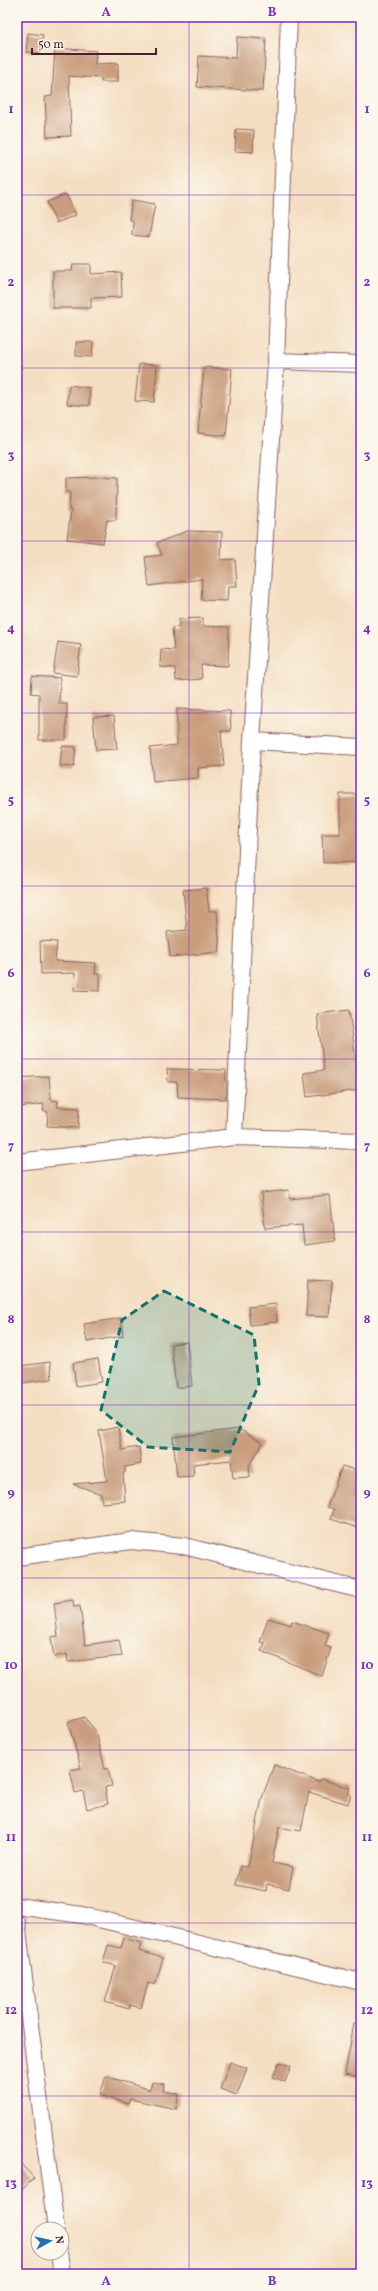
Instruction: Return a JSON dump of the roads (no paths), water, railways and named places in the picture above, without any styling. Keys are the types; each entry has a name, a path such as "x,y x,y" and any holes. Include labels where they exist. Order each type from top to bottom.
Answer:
{"street":[{"path":"234,1136 252,741 276,361 289,17"},
{"path":"276,361 361,364"},
{"path":"252,741 361,747"},
{"path":"17,1162 234,1136 361,1141"},
{"path":"17,1557 131,1541 184,1546 361,1590"},
{"path":"17,1906 82,1915 361,1982"},
{"path":"17,1923 55,2221"},
{"path":"60,2261 62,2274"}]}
